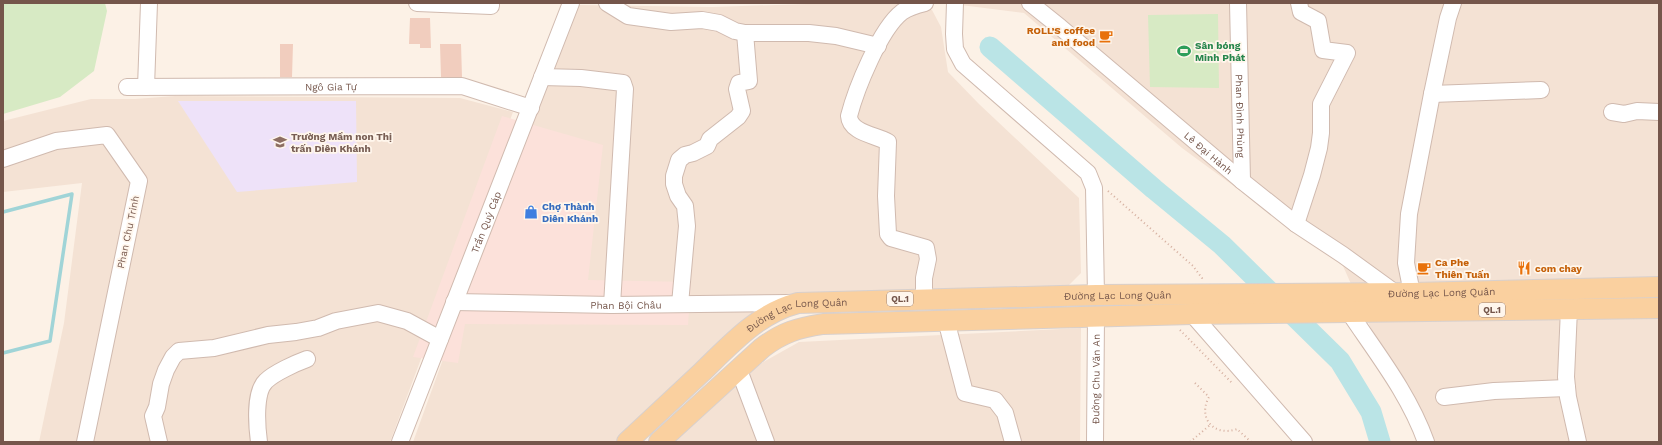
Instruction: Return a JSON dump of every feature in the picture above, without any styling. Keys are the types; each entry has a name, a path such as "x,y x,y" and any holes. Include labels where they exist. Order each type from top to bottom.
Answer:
{"main road":[{"name":"Đường Lạc Long Quân","path":"627,442 744,332 767,315 798,303 1096,295 1403,293 1659,287"},
{"name":"Đường Lạc Long Quân","path":"659,442 773,339 784,333 823,324 1235,313 1659,308"}],"street":[{"path":"146,86 149,3"},
{"path":"417,3 491,4"},
{"name":"Trần Quý Cáp","path":"400,442 571,3"},
{"path":"607,3 628,16 671,22 702,20 719,23 735,31 745,33 809,33 836,36 878,46"},
{"path":"924,299 924,278 928,259 926,248 891,238 886,228 888,142 862,132 850,123 849,120 850,112 861,82 886,32 902,13 911,7 925,3"},
{"path":"955,3 955,49 963,64 1088,173 1094,188 1096,295"},
{"name":"Lê Đại Hành","path":"1030,3 1242,181 1296,224 1403,293"},
{"name":"Phan Đình Phùng","path":"1238,3 1242,181"},
{"path":"1296,224 1319,148 1322,133 1322,104 1347,53 1323,50 1318,22 1301,12 1299,3"},
{"path":"1403,293 1409,214 1432,94 1448,18 1453,3"},
{"path":"680,304 687,226 685,206 678,196 674,184 674,176 679,160 685,154 693,153 707,146 710,139 738,117 742,111 737,89 739,83 749,81 745,33"},
{"path":"542,77 581,78 623,83 625,89 612,305"},
{"name":"Ngô Gia Tự","path":"127,86 462,86 531,108"},
{"path":"1432,94 1541,90"},
{"path":"1612,112 1624,114 1637,111 1659,112"},
{"name":"Phan Chu Trinh","path":"3,159 56,141 107,136 139,180 85,442"},
{"name":"Phan Bội Châu","path":"454,302 612,305 798,303"},
{"path":"1569,308 1566,358 1567,388 1578,442"},
{"path":"1349,312 1404,394 1420,424 1426,442"},
{"path":"159,442 153,416 157,407 161,384 166,370 173,357 179,352 214,348 268,335 318,328 336,321 378,313 407,321 440,339"},
{"path":"1192,314 1304,442"},
{"name":"Đường Chu Văn An","path":"1095,442 1096,316"},
{"path":"946,320 965,393 995,400 1005,413 1013,442"},
{"path":"259,442 257,413 261,388 266,381 290,366 307,359"},
{"path":"739,370 766,442"},
{"path":"1444,397 1494,391 1567,388"}],"path":[{"path":"1106,189 1193,266 1202,278 1210,278"},
{"path":"1178,328 1234,385"},
{"path":"1195,383 1209,397 1205,405 1205,416 1210,425 1222,431 1237,429 1251,442"},
{"path":"1190,442 1210,425"}],"shaded area":[{"path":"890,3 932,10 941,27 948,72 979,104 1079,198 1081,273 1067,287 768,300 731,330 615,442 413,442 505,188 579,5 712,7"},
{"path":"945,3 1659,3 1659,442 1427,442 1385,360 1343,266 1182,148 1024,13"},
{"path":"175,96 460,98 513,112 390,442 39,442 64,323 82,183 3,192 3,121 91,99 135,99"},
{"name":"Trường Mầm non Thị trấn Diên Khánh","path":"178,101 356,101 357,182 237,192"},
{"name":"Chợ Thành Diên Khánh","path":"502,116 603,145 588,280 691,282 688,325 465,324 458,363 413,357"},
{"path":"1081,328 1080,442 673,442 744,373 799,342"}],"green space":[{"path":"3,3 105,3 107,11 94,71 60,97 3,114"},
{"name":"Sân bóng Minh Phát","path":"1218,14 1219,88 1150,87 1148,15"}],"building":[{"path":"410,18 430,18 431,48 420,48 420,44 409,44"},
{"path":"280,44 293,44 292,77 280,77"},
{"path":"440,44 461,44 462,77 441,77"}],"waterway":[{"path":"990,47 1154,189 1222,245 1340,361 1371,412 1380,442"},
{"path":"3,212 72,194 50,341 3,353"}],"place":[{"name":"ROLL’S coffee and food","path":"1106,36"},
{"name":"Sân bóng Minh Phát","path":"1184,51"},
{"name":"Trường Mầm non Thị trấn Diên Khánh","path":"280,142"},
{"name":"Chợ Thành Diên Khánh","path":"531,212"},
{"name":"Ca Phe Thiên Tuấn","path":"1424,268"},
{"name":"com chay","path":"1524,268"}]}
